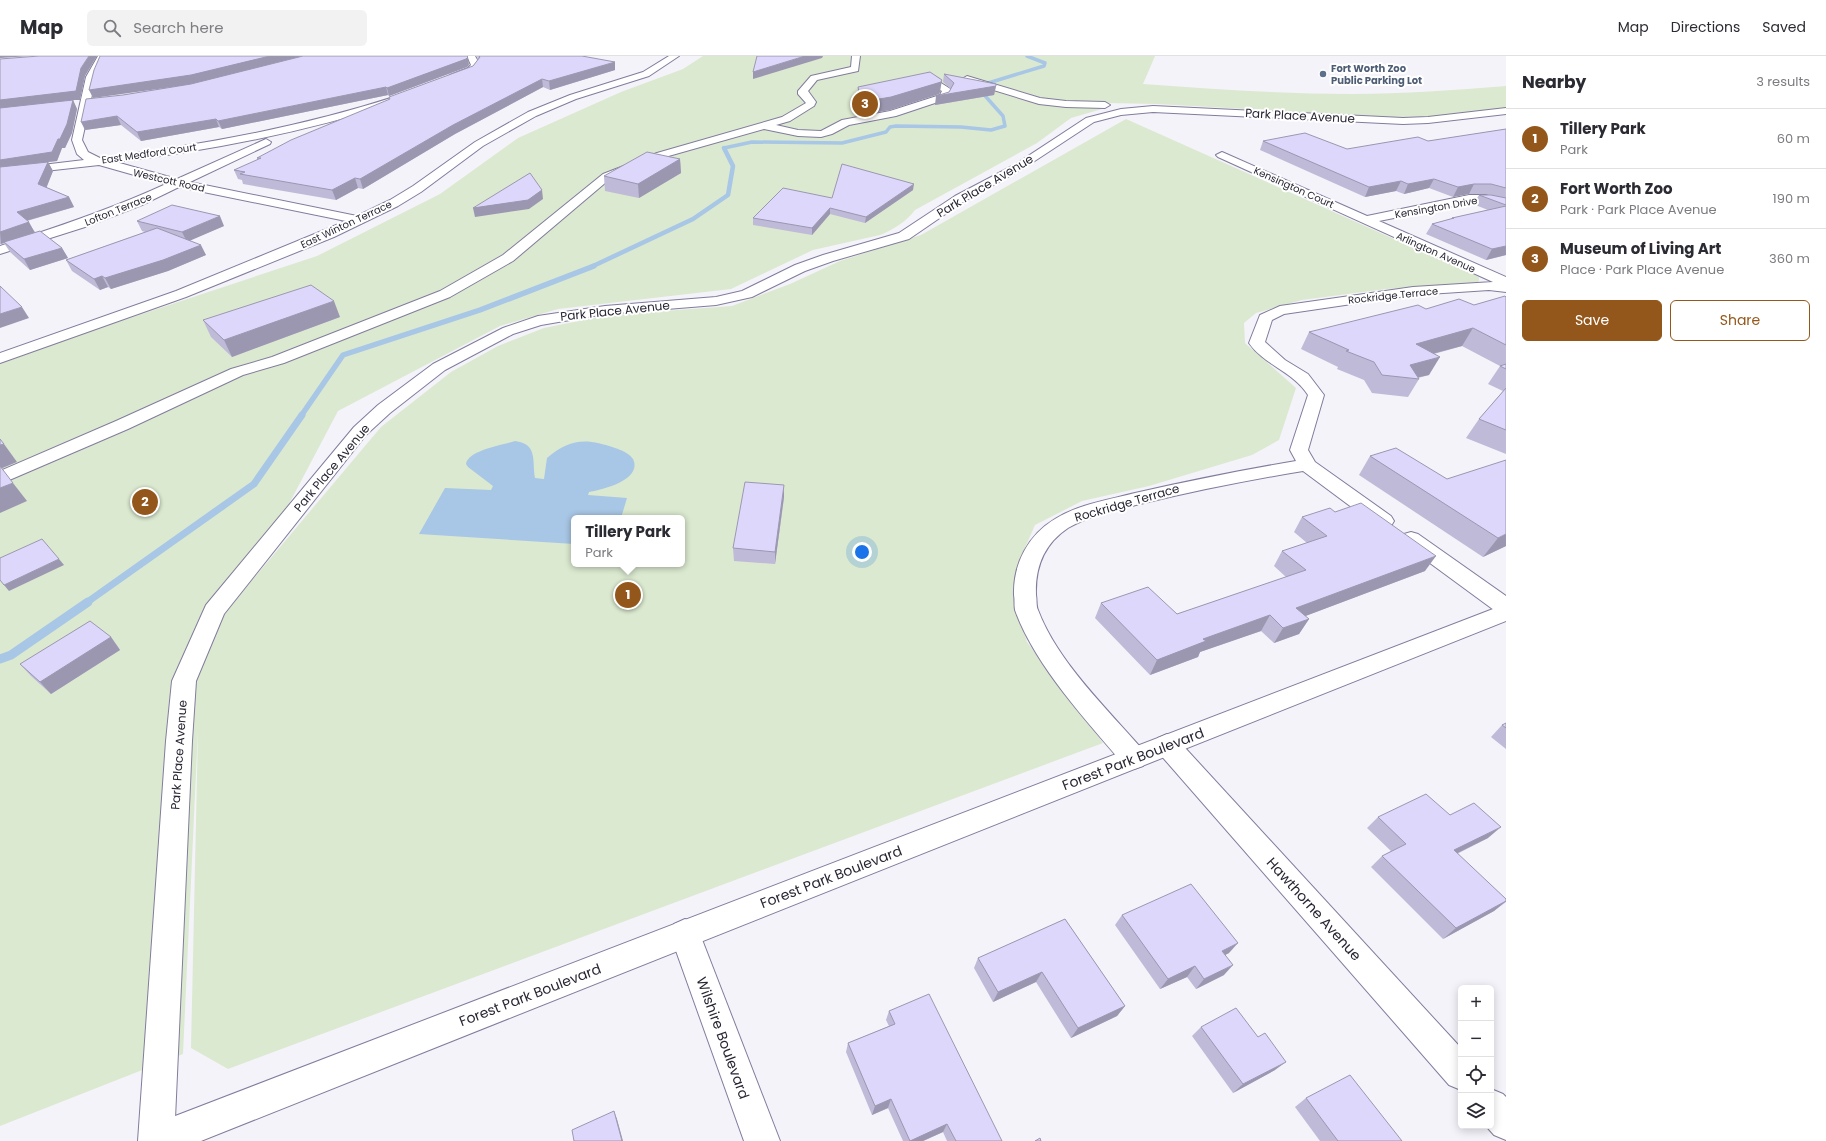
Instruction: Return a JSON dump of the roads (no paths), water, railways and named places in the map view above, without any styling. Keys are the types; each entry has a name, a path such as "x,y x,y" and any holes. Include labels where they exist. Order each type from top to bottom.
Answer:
{"street":[{"name":"Westcott Road","path":"102,56 91,76 81,104 77,140 82,154 96,161 179,184 359,220"},
{"path":"442,82 471,70 476,65 471,56"},
{"name":"East Winton Terrace","path":"0,358 181,294 329,234 417,189 478,144 532,114 573,97 646,74 675,56"},
{"path":"0,478 122,425 237,372 278,360 445,294 508,258 607,176 661,155 786,120 809,106 811,102 803,94 803,92 814,78 855,69 856,56"},
{"path":"764,126 803,134 828,132 846,122 892,114 944,97 947,90 937,85 936,81 928,76 942,76"},
{"path":"959,78 1008,90 1039,101 1052,103 1105,105"},
{"path":"296,128 354,113 405,96"},
{"path":"81,104 99,102"},
{"name":"Park Place Avenue","path":"156,1141 178,749 184,681 214,611 338,461 360,431 403,393 445,364 508,331 538,321 605,310 716,301 733,298 747,294 800,268 849,251 904,236 959,199 1020,166 1090,120 1106,115 1153,109 1428,120 1506,111"},
{"name":"East Medford Court","path":"0,173 212,144 296,128"},
{"name":"Lofton Terrace","path":"0,250 80,224 138,202 296,128"},
{"name":"Kensington Court","path":"1222,155 1366,220"},
{"name":"Kensington Drive","path":"1366,220 1470,199 1486,199 1506,204"},
{"name":"Arlington Avenue","path":"1366,220 1506,282"},
{"name":"Rockridge Terrace","path":"1134,758 1060,669 1040,636 1026,608 1025,574 1037,546 1050,532 1062,523 1082,514 1118,503 1232,478 1307,466 1299,450 1316,395 1310,384 1297,373 1274,359 1257,343 1265,318 1280,310 1413,291 1489,286 1506,288"},
{"path":"1307,466 1506,606"},
{"name":"Forest Park Boulevard","path":"156,1141 1506,612"},
{"name":"Hawthorne Avenue","path":"1167,745 1458,1070"},
{"name":"Wilshire Boulevard","path":"685,934 762,1141"},
{"path":"1494,1109 1506,1123"}],"water":[{"path":"515,441 527,446 531,449 535,478 544,479 547,458 555,451 571,443 587,441 605,445 627,453 633,459 635,466 632,473 620,483 589,492 588,495 627,498 622,515 571,515 571,544 419,534 445,488 491,490 493,486 466,464 468,459 473,455 495,446"}],"waterway":[{"path":"724,148 752,142 842,143 886,132 890,127 896,126 961,127 991,130 1005,126 1003,116 979,89 985,84 1044,66 1045,63 1027,56"},
{"path":"591,267 693,219 728,195 733,166 724,148"},
{"path":"301,416 343,355 480,310 594,266"},
{"path":"86,603 254,484 302,415"},
{"path":"0,659 11,655 88,602"}],"place":[{"name":"Fort Worth Zoo Public Parking Lot","path":"1323,74"},
{"name":"Museum of Living Art","path":"865,104"},
{"name":"Fort Worth Zoo","path":"145,502"},
{"name":"Tillery Park","path":"628,595"}]}
